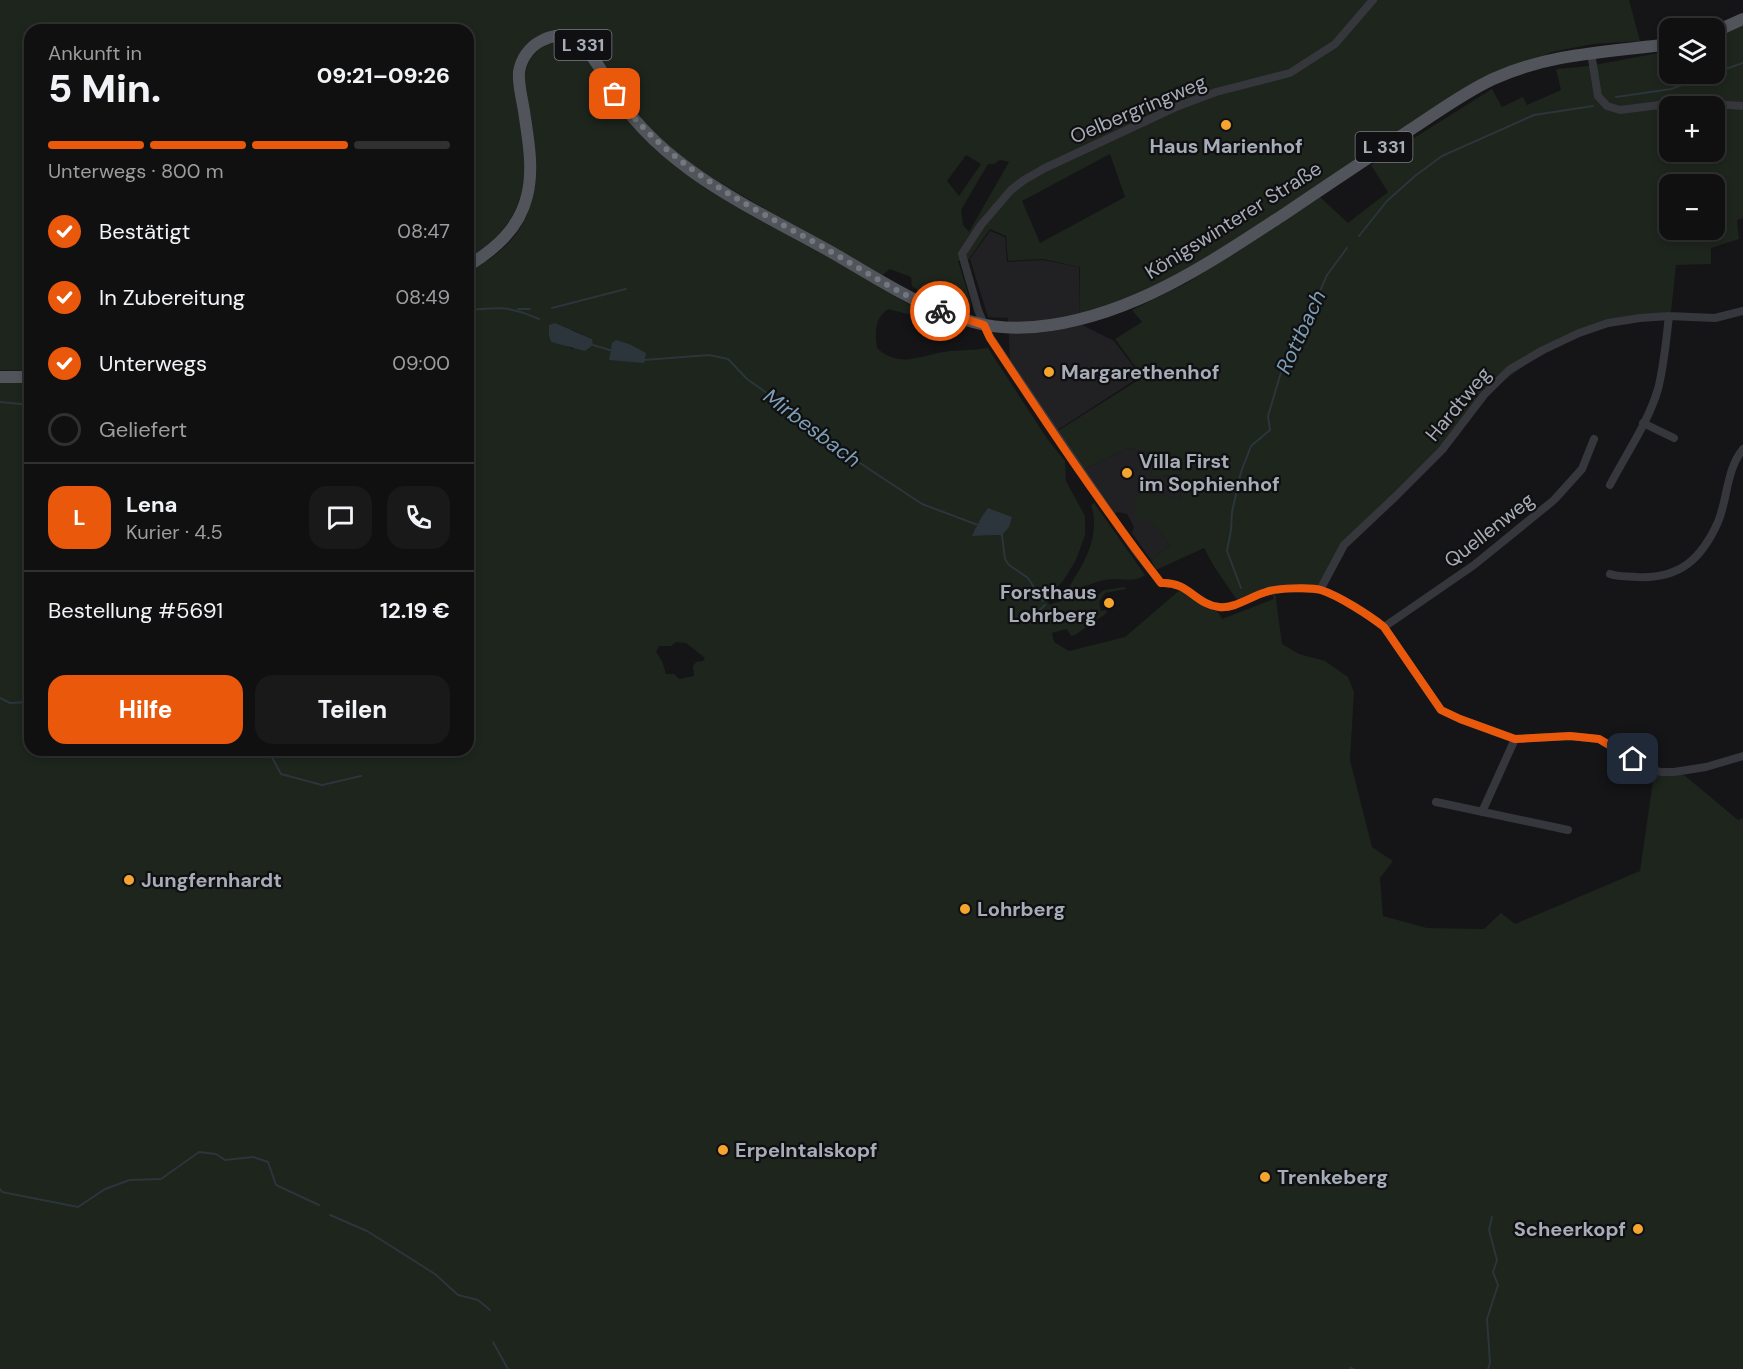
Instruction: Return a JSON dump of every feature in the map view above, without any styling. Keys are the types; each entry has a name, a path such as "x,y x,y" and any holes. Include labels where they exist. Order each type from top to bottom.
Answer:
{"main road":[{"path":"1725,27 1743,19"},
{"name":"Königswinterer Straße","path":"474,263 506,237 523,208 528,190 530,159 519,86 520,65 525,55 541,41 561,37 581,43 589,50 638,124 672,156 731,196 918,301 948,314 984,325 1022,327 1058,324 1104,312 1137,300 1183,277 1473,89 1491,80 1530,65 1560,57 1659,45"},
{"path":"0,377 24,377"}],"street":[{"name":"Oelbergringweg","path":"984,325 962,254 981,225 1011,190 1045,168 1176,106 1216,92 1290,73 1335,44 1373,0"},
{"path":"1591,53 1599,96 1607,106 1620,110 1683,102 1743,106"},
{"name":"Hardtweg","path":"1320,590 1344,545 1442,450 1484,395 1509,370 1542,350 1593,327 1640,318 1669,316 1714,318 1743,311"},
{"path":"1610,484 1657,392 1669,316"},
{"path":"984,325 990,338 1078,469 1161,583 1173,582 1211,606 1223,608 1268,591 1320,590 1371,617 1384,627 1441,710 1515,739 1570,736 1599,739 1650,769 1661,772 1706,767 1743,756"},
{"path":"1643,423 1674,438"},
{"name":"Quellenweg","path":"1384,627 1474,565 1554,500 1582,470 1594,439"},
{"path":"1610,574 1659,577 1684,568 1704,548 1718,521 1729,477 1737,456 1743,449"},
{"path":"1482,812 1515,739"},
{"path":"1436,802 1568,830"}],"shaded area":[{"path":"0,0 1629,0 1640,41 1593,44 1552,52 1505,69 1183,275 1129,302 1080,314 1080,267 1043,259 1008,261 1006,236 990,229 969,259 958,261 971,303 968,311 927,297 912,286 911,277 890,269 880,277 716,180 674,151 644,123 620,91 593,47 587,41 572,34 545,33 529,41 519,56 515,74 524,153 522,193 505,227 474,255 474,24 24,24 24,371 0,370","holes":["1110,154 1125,197 1040,243 1022,201","966,155 981,164 959,196 947,181","1000,160 1009,162 969,232 963,225 961,210 988,164 994,164"]},
{"path":"1743,24 1743,218 1737,220 1739,239 1711,248 1711,264 1676,265 1671,312 1606,322 1542,351 1485,396 1398,497 1345,545 1322,589 1266,587 1237,600 1204,548 1156,570 1151,560 1170,546 1151,520 1142,522 1138,519 1134,512 1136,500 1141,492 1180,499 1182,474 1150,477 1154,463 1147,452 1128,448 1084,469 1056,432 1143,377 1115,339 1142,322 1132,310 1187,283 1320,197 1348,223 1388,192 1371,165 1492,89 1502,107 1523,97 1527,105 1561,90 1556,69 1589,66 1659,53 1659,84 1725,84 1725,33"},
{"path":"562,42 581,51 645,138 904,301 936,316 935,321 888,309 880,317 876,331 877,348 886,355 912,359 950,351 988,348 1048,440 1065,461 1066,481 1085,516 1085,535 1076,560 1047,601 1050,605 1090,589 1095,597 1104,590 1125,587 1126,589 1105,593 1099,602 1101,611 1106,610 1107,613 1075,635 1071,636 1067,629 1052,633 1054,642 1069,651 1125,637 1181,589 1210,605 1222,619 1274,599 1272,593 1275,592 1282,644 1299,654 1325,661 1348,677 1354,692 1350,760 1372,847 1393,861 1380,878 1383,916 1427,928 1484,929 1501,913 1515,924 1640,871 1654,774 1684,775 1738,820 1743,818 1743,1369 0,1369 0,382 24,383 24,756 474,756 474,267 496,254 515,235 527,213 534,190 535,165 524,82 530,60 546,45","holes":["573,330 592,339 572,349 563,344 551,342","983,518 1002,535 973,536 977,524","676,642 686,643 705,658 693,666 694,676 679,679 674,674 666,674 656,652 659,646 671,646"]},
{"path":"990,231 1005,237 1007,262 1043,260 1079,267 1080,324 1114,341 1141,376 1056,431 1010,359 1008,318 988,317 970,259"},
{"path":"555,323 592,339 593,345 585,351 551,342 549,325"},
{"path":"616,340 646,353 644,363 609,360 612,343"},
{"path":"1128,448 1147,452 1154,463 1150,477 1182,474 1180,500 1141,492 1151,519 1170,546 1151,560 1132,533 1134,527 1127,514 1118,512 1114,514 1084,469"},
{"path":"1094,503 1145,575 1134,579 1100,581 1063,595 1077,575 1088,553 1094,529 1091,505"},
{"path":"988,508 1012,517 1009,527 1002,535 972,536 979,521"}],"waterway":[{"name":"Rottbach","path":"1725,69 1743,63"},
{"name":"Rottbach","path":"1616,97 1671,89 1685,84"},
{"name":"Rottbach","path":"1359,236 1387,201 1442,156 1534,115 1593,106"},
{"name":"Rottbach","path":"1241,588 1227,551 1232,512 1241,472 1251,446 1270,430 1268,416 1285,359 1308,319 1327,275 1347,248"},
{"path":"552,308 626,289"},
{"name":"Mirbesbach","path":"474,309 504,308 539,319"},
{"name":"Mirbesbach","path":"518,309 530,309"},
{"name":"Mirbesbach","path":"593,345 613,351"},
{"name":"Mirbesbach","path":"644,360 709,355 728,359 747,379 802,418 830,447 860,463 922,504 978,525"},
{"name":"Mirbesbach","path":"0,402 24,404"},
{"name":"Mirbesbach","path":"1000,534 1005,559 1009,565 1028,578 1043,601"},
{"name":"Mirbesbach","path":"1034,621 1032,617 1045,605"},
{"path":"0,698 10,703 24,702"},
{"path":"271,756 281,774 322,785 361,776"},
{"path":"0,1189 2,1192 78,1207 105,1189 130,1180 161,1179 199,1152 216,1154 225,1160 253,1157 268,1162 276,1185 319,1205"},
{"path":"330,1215 367,1231 435,1274 458,1295 478,1300 490,1310"},
{"path":"1488,1369 1490,1363 1487,1319 1498,1285 1493,1272 1497,1260 1489,1230 1492,1217"},
{"path":"493,1342 508,1369"},
{"path":"1350,1368 1354,1369"}],"way so far":[{"path":"615,94 638,124 690,170 731,196 888,285 940,311"}],"place":[{"name":"Haus Marienhof","path":"1226,125"},
{"name":"Margarethenhof","path":"1049,372"},
{"name":"Villa First im Sophienhof","path":"1127,473"},
{"name":"Forsthaus Lohrberg","path":"1109,603"},
{"name":"Jungfernhardt","path":"129,880"},
{"name":"Lohrberg","path":"965,909"},
{"name":"Erpelntalskopf","path":"723,1150"},
{"name":"Trenkeberg","path":"1265,1177"},
{"name":"Scheerkopf","path":"1638,1229"}],"route":[{"path":"940,311 984,325 990,338 1072,460 1161,583 1173,582 1211,606 1223,608 1268,591 1320,590 1371,617 1384,627 1441,710 1515,739 1570,736 1599,739 1633,759"}]}
